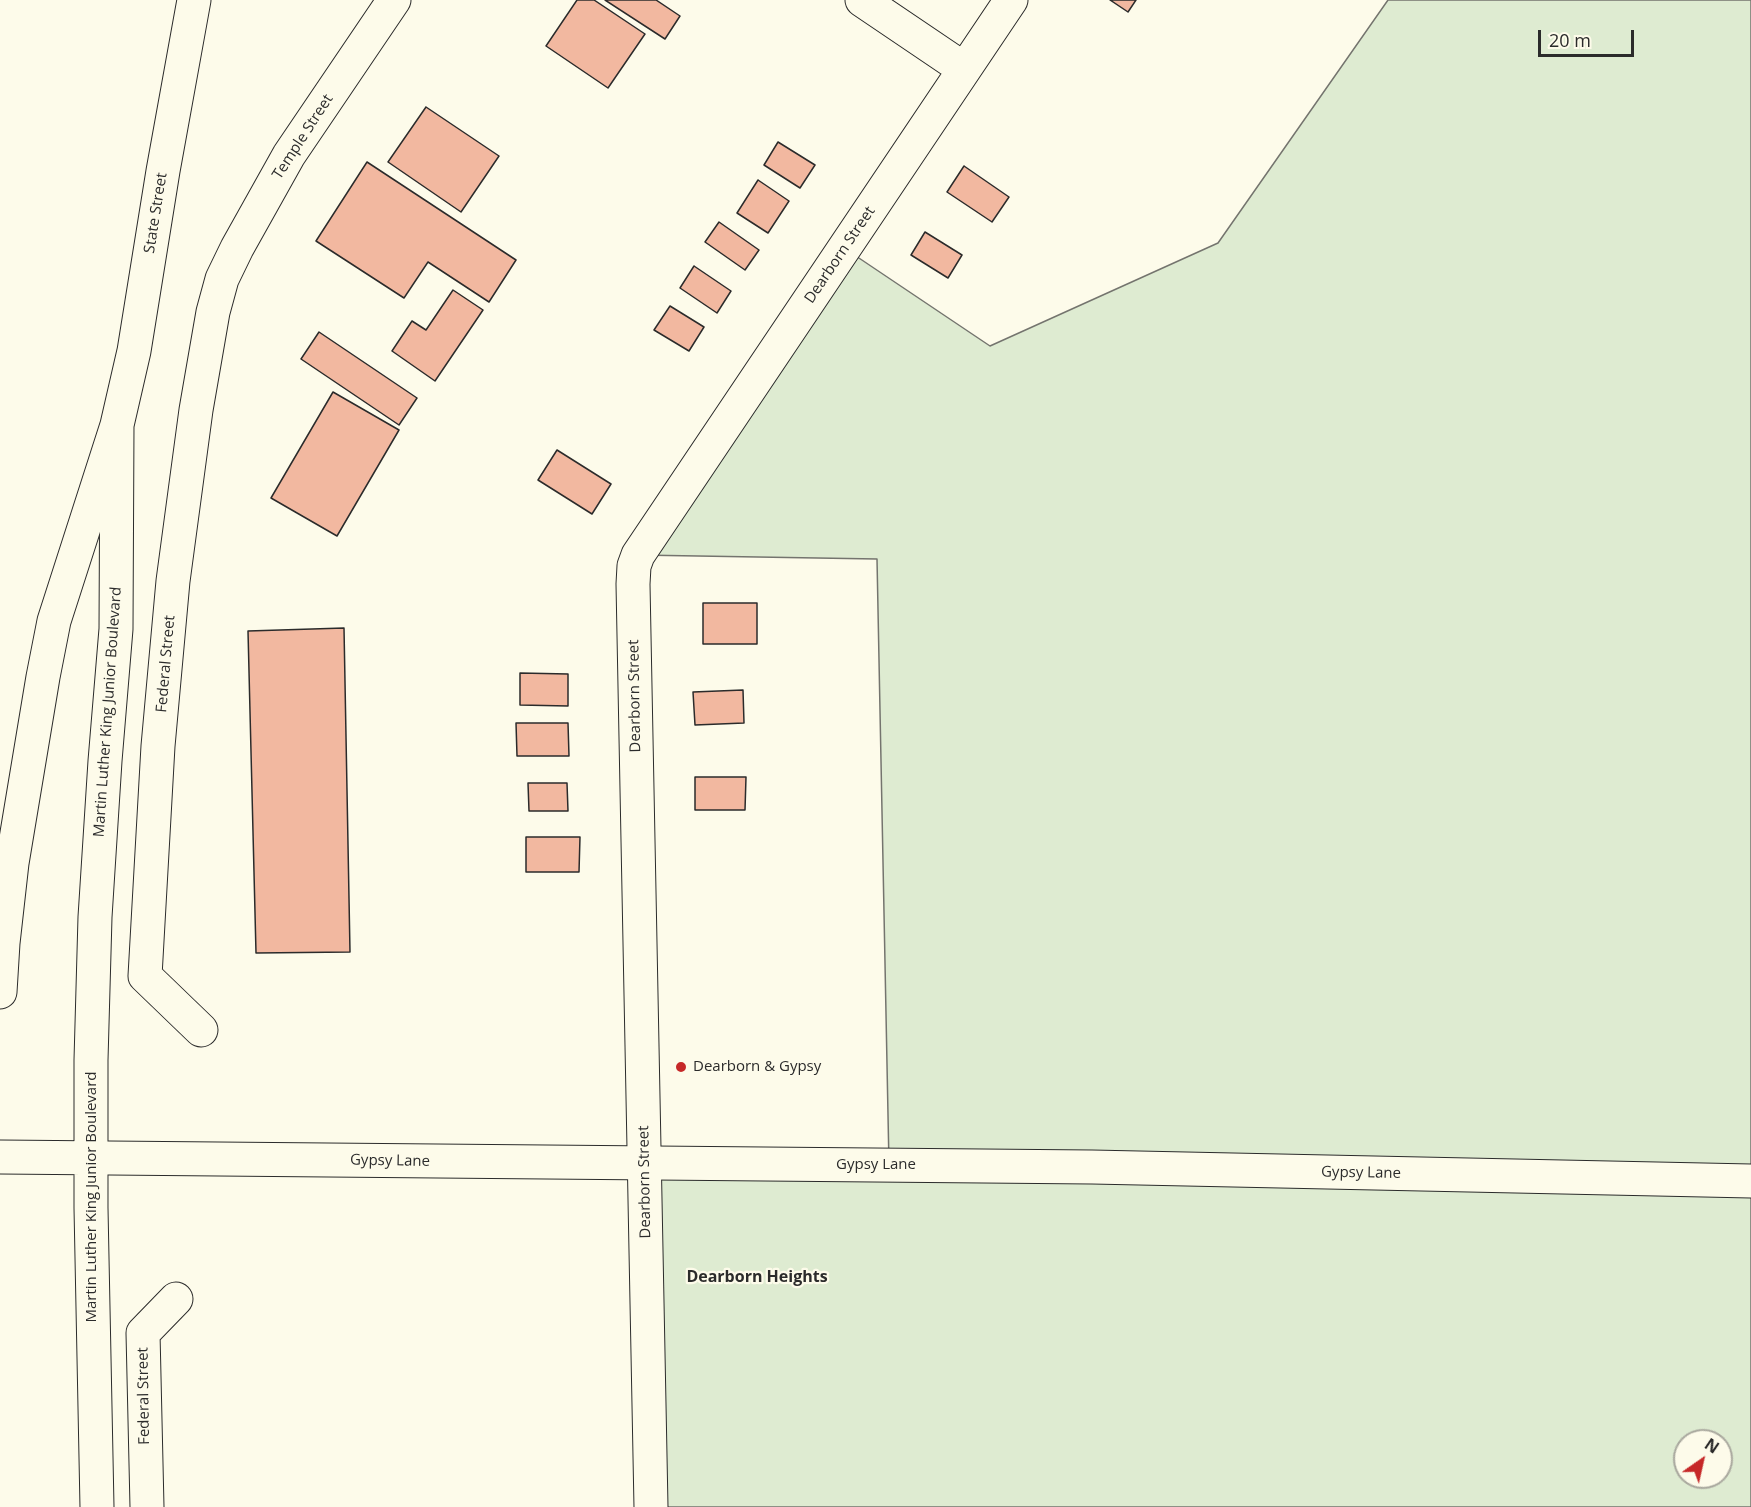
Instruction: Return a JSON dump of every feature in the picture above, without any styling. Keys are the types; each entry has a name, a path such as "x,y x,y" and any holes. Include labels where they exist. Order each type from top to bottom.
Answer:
{"main road":[{"name":"State Street","path":"117,425 134,351 194,0"},
{"name":"Temple Street","path":"222,279 289,155 394,0"},
{"path":"862,0 964,69"},
{"name":"Dearborn Street","path":"651,1507 634,566 638,555 1011,0"},
{"name":"Federal Street","path":"201,1030 145,976 158,746 173,581 196,410 213,312 222,279"},
{"path":"0,992 12,863 54,621 117,425"},
{"name":"Martin Luther King Junior Boulevard","path":"96,1507 91,1060 95,917 116,629 117,425"},
{"name":"Gypsy Lane","path":"0,1157 1104,1167 1751,1181"},
{"name":"Federal Street","path":"147,1507 143,1333 176,1299"}],"green space":[{"path":"1388,0 1751,0 1751,1507 651,1507 645,1163 889,1165 877,559 638,555 844,248 990,346 1218,243"}],"building":[{"path":"577,0 594,0 645,34 608,88 546,46"},
{"path":"605,0 656,0 680,16 665,39"},
{"path":"1110,0 1136,0 1128,12"},
{"path":"426,107 499,156 461,212 388,162"},
{"path":"778,142 815,165 800,188 764,165"},
{"path":"367,162 516,260 489,302 428,262 404,298 316,241"},
{"path":"964,166 1009,197 992,222 947,192"},
{"path":"758,180 789,201 768,233 737,213"},
{"path":"719,222 759,250 745,270 705,242"},
{"path":"925,232 962,255 948,278 911,255"},
{"path":"694,266 731,291 717,313 680,288"},
{"path":"453,290 483,310 435,381 392,351 412,321 426,330"},
{"path":"670,306 704,327 689,351 654,330"},
{"path":"319,332 417,398 399,425 301,359"},
{"path":"333,392 399,430 337,536 271,498"},
{"path":"557,450 611,484 592,514 538,480"},
{"path":"703,603 757,603 757,644 703,644"},
{"path":"344,628 350,952 256,953 248,631"},
{"path":"520,673 568,674 568,706 520,705"},
{"path":"743,690 744,723 695,725 693,692"},
{"path":"516,723 568,723 569,756 517,756"},
{"path":"695,777 746,777 745,810 695,810"},
{"path":"528,783 567,783 568,811 529,811"},
{"path":"526,837 580,837 579,872 526,872"}],"place":[{"name":"Dearborn & Gypsy","path":"681,1067"}],"district":[{"name":"Dearborn Heights","path":"757,1277"}]}
